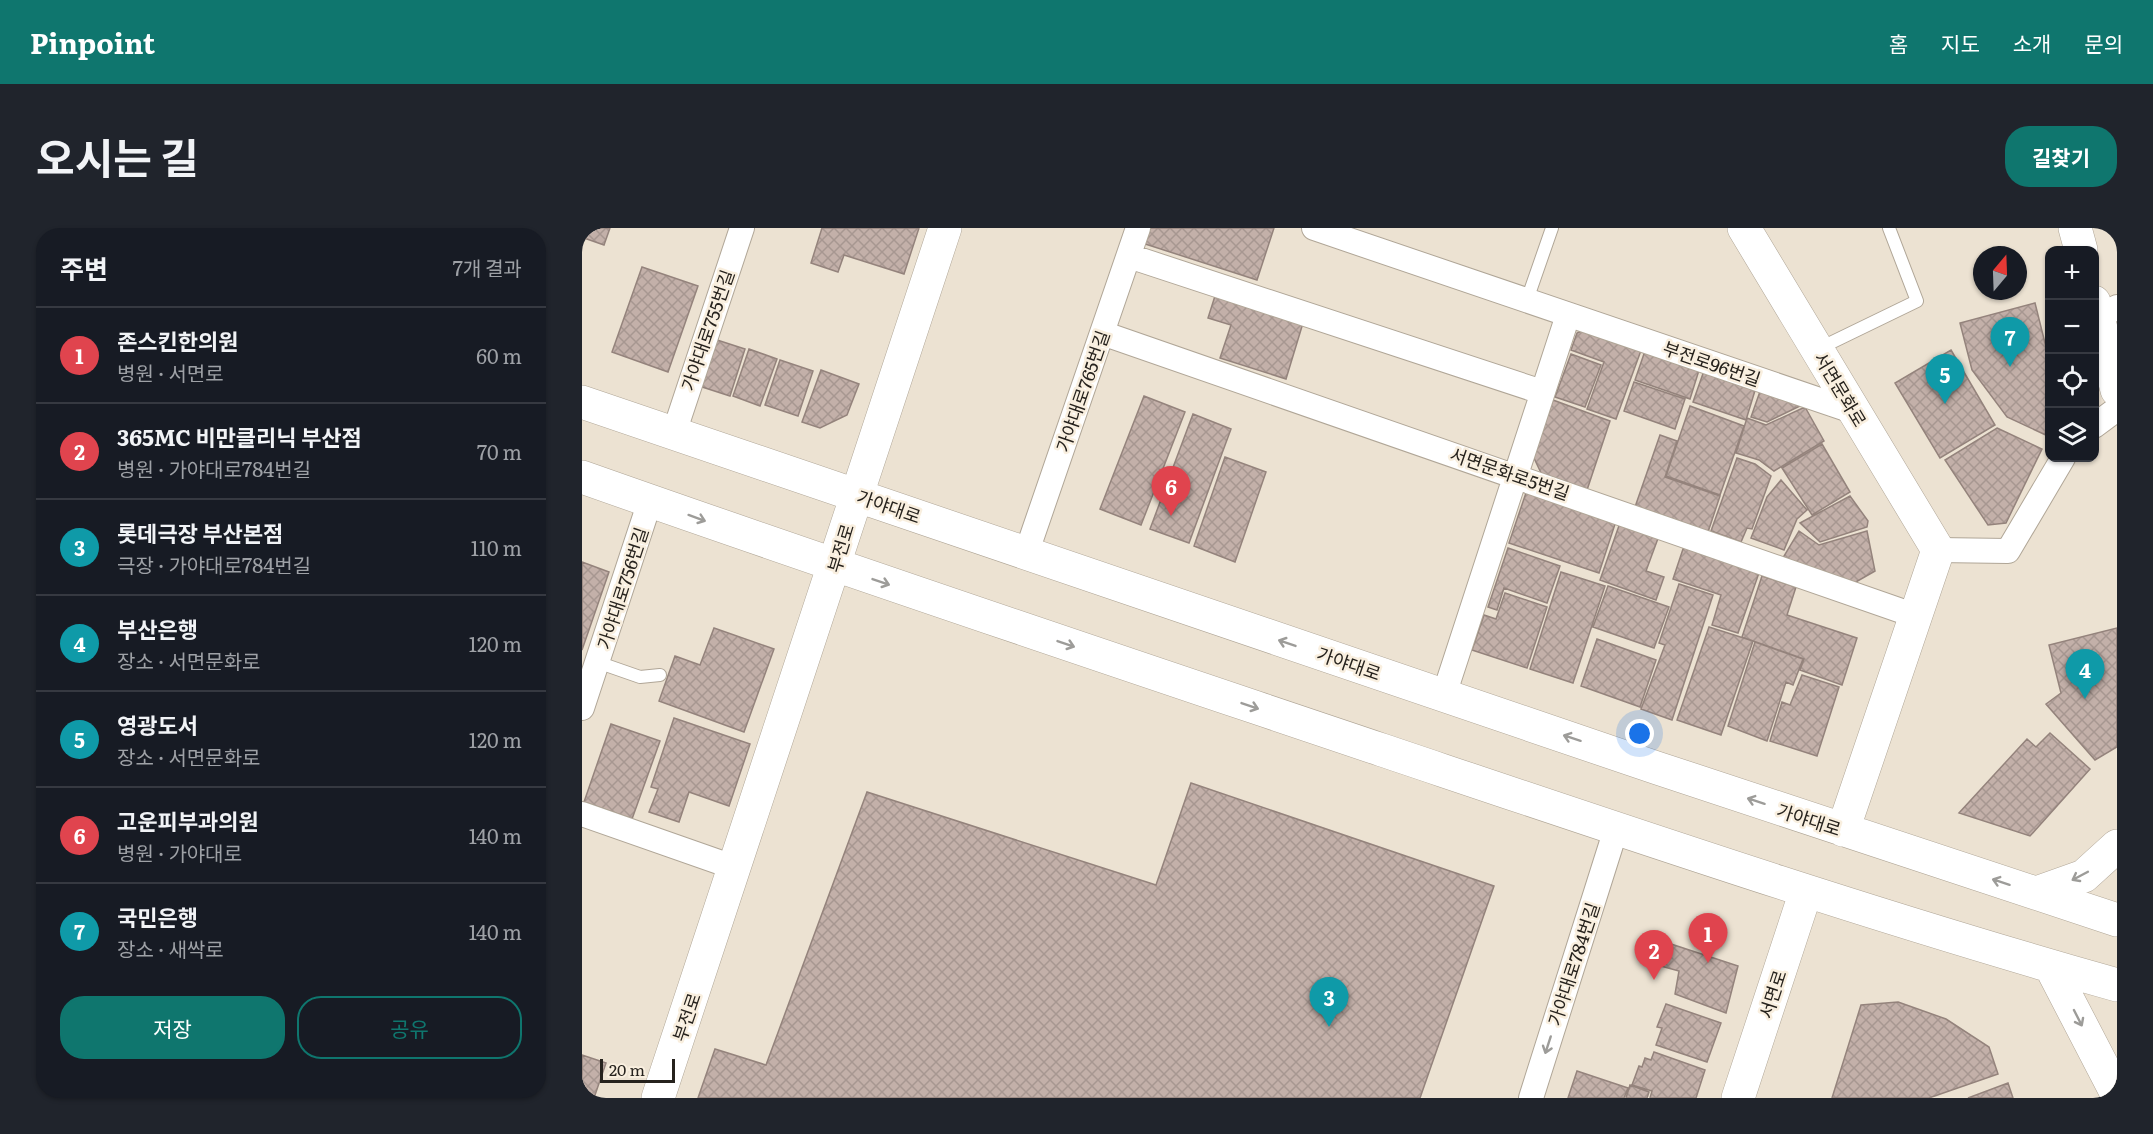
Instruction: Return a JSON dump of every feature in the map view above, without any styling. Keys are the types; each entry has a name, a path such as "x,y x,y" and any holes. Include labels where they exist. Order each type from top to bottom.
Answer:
{"main road":[{"name":"부전로","path":"658,1098 736,868 945,228"},
{"name":"서면문화로","path":"1744,228 1938,550"},
{"path":"2075,228 2080,246"},
{"path":"2103,309 2117,390"},
{"name":"가야대로","path":"582,402 1843,830 2117,920"},
{"path":"582,477 835,567 1616,829 1806,891 2051,967 2117,985"},
{"path":"1843,830 1938,550"},
{"path":"2036,893 2084,876 2117,846"},
{"name":"서면로","path":"1737,1098 1806,891"},
{"path":"2051,967 2117,1094"}],"street":[{"name":"가야대로755번길","path":"674,433 742,228"},
{"name":"가야대로765번길","path":"1026,554 1138,228"},
{"name":"부전로96번길","path":"1314,228 1855,412"},
{"path":"1128,256 1542,392"},
{"path":"1444,695 1568,315"},
{"name":"서면문화로5번길","path":"1102,333 1916,616"},
{"path":"2099,422 2117,409"},
{"path":"1938,550 2007,551 2061,462"},
{"name":"가야대로756번길","path":"582,708 650,501"},
{"path":"582,814 736,868"},
{"name":"가야대로784번길","path":"1531,1098 1616,829"}],"lane":[{"path":"1527,300 1552,228"},
{"path":"1817,349 1917,302 1889,228"},
{"path":"597,662 639,676 660,675"}],"building":[{"path":"582,228 610,228 604,245 584,238 582,244"},
{"path":"822,228 919,228 904,274 844,255 838,272 811,263"},
{"path":"1144,228 1274,228 1257,280 1139,242"},
{"path":"642,267 698,286 668,372 612,352"},
{"path":"1215,296 1303,323 1286,379 1220,358 1231,325 1208,318"},
{"path":"2035,303 2045,343 2045,435 2007,417 1972,370 1960,323"},
{"path":"1591,327 1643,345 1616,419 1587,409 1604,362 1571,350 1577,333"},
{"path":"714,339 745,349 730,396 699,386"},
{"path":"1646,348 1700,367 1690,399 1635,380"},
{"path":"749,349 777,359 760,406 733,396"},
{"path":"1951,350 1995,425 1940,458 1895,383"},
{"path":"1571,354 1601,365 1585,407 1555,397"},
{"path":"780,360 813,371 798,416 765,405"},
{"path":"1706,365 1757,384 1746,420 1693,402"},
{"path":"821,370 859,384 847,415 820,428 802,422"},
{"path":"1634,382 1685,399 1675,429 1624,411"},
{"path":"1763,383 1802,398 1800,406 1767,422 1751,417"},
{"path":"1144,396 1185,412 1141,525 1100,509"},
{"path":"1553,400 1610,421 1587,490 1542,475 1533,456"},
{"path":"1690,406 1744,426 1720,495 1666,476"},
{"path":"1805,407 1824,441 1774,471 1759,460 1736,453 1747,418 1766,425"},
{"path":"1193,414 1231,429 1189,543 1150,529"},
{"path":"1997,428 2042,449 2006,523 1988,525 1945,460"},
{"path":"1660,435 1677,441 1665,477 1720,496 1708,532 1635,507"},
{"path":"1822,444 1850,492 1812,515 1782,468"},
{"path":"1225,457 1266,472 1235,562 1194,546"},
{"path":"1737,458 1755,464 1771,476 1752,529 1747,528 1741,542 1711,531"},
{"path":"1781,480 1807,510 1797,519 1784,550 1751,538 1767,497"},
{"path":"1528,487 1617,518 1599,573 1509,543"},
{"path":"1850,496 1868,521 1867,527 1820,542 1800,523"},
{"path":"1621,520 1660,533 1646,571 1664,577 1656,600 1600,580"},
{"path":"1799,531 1819,545 1867,531 1875,571 1849,586 1781,561"},
{"path":"1685,543 1760,570 1738,633 1712,625 1721,595 1673,579"},
{"path":"1508,548 1560,566 1547,603 1504,588 1497,610 1488,607"},
{"path":"582,562 609,572 582,650"},
{"path":"1561,572 1605,586 1573,683 1530,669"},
{"path":"1762,576 1796,587 1787,615 1857,638 1842,685 1800,670 1804,659 1742,637"},
{"path":"1679,584 1713,595 1672,720 1641,709 1665,645 1659,643"},
{"path":"1608,586 1669,607 1654,648 1593,627"},
{"path":"1505,593 1547,607 1527,668 1472,650 1484,615 1496,619"},
{"path":"1709,627 1753,641 1721,735 1677,720"},
{"path":"714,628 774,649 744,732 659,701 675,656 700,665"},
{"path":"2117,628 2117,747 2095,760 2046,704 2061,693 2049,645"},
{"path":"1597,639 1656,660 1640,707 1581,686"},
{"path":"1755,642 1803,659 1793,685 1786,682 1767,741 1728,726"},
{"path":"1802,675 1839,687 1817,756 1770,741 1782,702 1790,705"},
{"path":"674,718 750,744 729,806 689,792 679,822 649,812 658,789 651,787"},
{"path":"611,724 660,741 632,819 584,802"},
{"path":"2050,733 2090,769 2030,836 1959,813 2027,739 2036,747"},
{"path":"1191,783 1494,886 1420,1098 698,1098 715,1049 766,1065 867,792 1156,885"},
{"path":"1665,942 1738,966 1726,1013 1675,994 1679,971 1657,965"},
{"path":"1898,1002 1946,1019 1989,1047 1998,1074 1929,1098 1832,1098 1861,1005"},
{"path":"1666,1004 1721,1023 1707,1062 1656,1045 1662,1028 1657,1027"},
{"path":"1654,1052 1705,1070 1696,1098 1650,1098 1652,1091 1632,1085 1639,1066 1642,1067 1645,1058 1651,1060"},
{"path":"582,1055 606,1063 594,1098 582,1098"},
{"path":"1577,1071 1628,1088 1624,1098 1568,1098"},
{"path":"2008,1083 2013,1098 1968,1098"},
{"path":"1630,1085 1649,1092 1647,1098 1626,1098"}],"place":[{"name":"국민은행","path":"2010,367"},
{"name":"영광도서","path":"1945,404"},
{"name":"고운피부과의원","path":"1171,516"},
{"name":"부산은행","path":"2085,699"},
{"name":"존스킨한의원","path":"1708,963"},
{"name":"365MC 비만클리닉 부산점","path":"1654,980"},
{"name":"롯데극장 부산본점","path":"1329,1027"}]}
